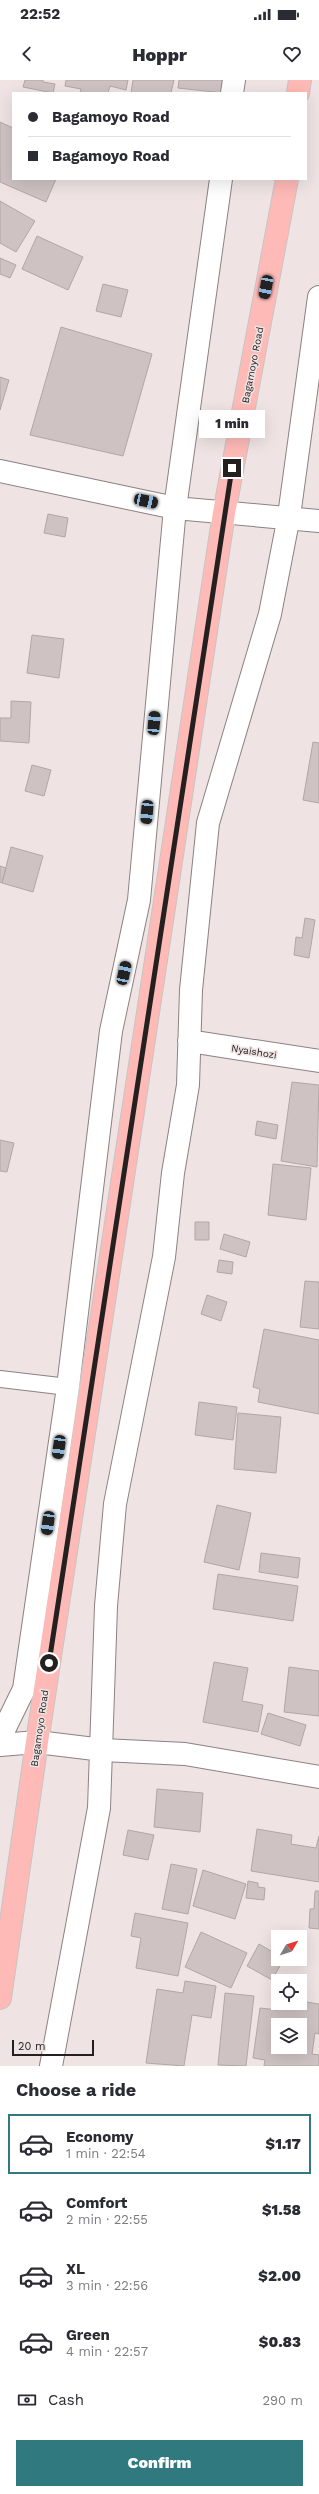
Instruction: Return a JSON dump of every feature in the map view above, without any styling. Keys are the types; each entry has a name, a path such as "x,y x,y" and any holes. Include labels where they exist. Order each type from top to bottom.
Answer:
{"highway":[{"path":"298,92 300,80"},
{"name":"Bagamoyo Road","path":"0,1998 37,1742 224,513 285,180"}],"street":[{"path":"232,92 234,80"},
{"path":"0,1738 24,1689 68,1387 112,1031 140,900 175,508 221,180"},
{"path":"51,2066 99,1808 103,1750 106,1606 114,1504 164,1258 173,1173 188,1085 191,990 208,822 270,614 289,516 319,297"},
{"path":"0,471 175,508 224,513 289,516 319,521"},
{"name":"Nyaishozi","path":"189,1041 318,1056"},
{"path":"0,1745 37,1742 103,1750 185,1754 319,1777"}],"lane":[{"path":"0,1380 68,1387"}],"building":[{"path":"25,80 43,80 43,82 55,84 53,92 23,87"},
{"path":"66,80 128,80 126,90 110,86 108,92 80,92 81,89 65,86"},
{"path":"133,80 174,80 171,92 131,92"},
{"path":"179,80 225,80 223,92 178,88"},
{"path":"0,122 12,128 12,180 56,180 46,202 0,182"},
{"path":"0,201 35,221 16,252 0,243"},
{"path":"37,236 83,257 68,290 22,269"},
{"path":"0,258 16,265 10,278 0,274"},
{"path":"103,284 128,290 121,317 96,311"},
{"path":"61,327 152,354 123,456 30,435"},
{"path":"0,377 9,380 0,410"},
{"path":"48,514 68,518 65,537 44,533"},
{"path":"32,635 64,639 59,678 27,673"},
{"path":"11,701 31,702 29,743 0,741 0,718 11,718"},
{"path":"313,742 319,743 319,803 303,800"},
{"path":"32,765 51,770 44,796 25,791"},
{"path":"11,847 43,856 33,892 2,883"},
{"path":"0,866 6,868 2,883 0,882"},
{"path":"305,918 315,920 309,958 294,955 296,937 302,938"},
{"path":"292,1082 319,1085 317,1167 281,1161"},
{"path":"257,1121 278,1125 276,1139 255,1135"},
{"path":"0,1140 14,1143 7,1172 0,1171"},
{"path":"273,1164 311,1168 306,1220 268,1215"},
{"path":"195,1222 209,1222 209,1240 195,1240"},
{"path":"224,1234 250,1242 246,1257 220,1249"},
{"path":"219,1260 233,1262 232,1274 217,1272"},
{"path":"305,1281 319,1282 319,1329 300,1327"},
{"path":"207,1295 227,1302 221,1321 201,1314"},
{"path":"264,1329 319,1340 319,1414 258,1402 260,1389 253,1387"},
{"path":"199,1402 237,1407 233,1440 195,1435"},
{"path":"238,1413 281,1417 276,1473 234,1469"},
{"path":"217,1505 251,1513 239,1570 204,1562"},
{"path":"261,1553 300,1558 298,1578 259,1572"},
{"path":"218,1574 298,1586 293,1621 213,1609"},
{"path":"214,1662 248,1668 242,1701 263,1705 258,1732 203,1722"},
{"path":"289,1667 319,1671 319,1716 284,1712"},
{"path":"268,1713 306,1725 300,1746 261,1734"},
{"path":"157,1789 203,1793 200,1832 154,1827"},
{"path":"257,1829 292,1835 291,1844 316,1848 319,1836 319,1882 251,1871"},
{"path":"128,1830 154,1835 148,1860 123,1855"},
{"path":"171,1864 197,1869 188,1914 162,1909"},
{"path":"203,1870 246,1884 235,1919 193,1906"},
{"path":"248,1881 258,1883 258,1887 265,1888 264,1900 246,1898"},
{"path":"315,1891 319,1891 319,1929 309,1928 310,1909 314,1909"},
{"path":"135,1913 188,1923 178,1976 136,1968 141,1938 131,1936"},
{"path":"201,1932 247,1953 231,1988 185,1967"},
{"path":"259,1944 271,1951 271,1966 280,1966 275,1974 271,1974 271,1979 247,1966"},
{"path":"185,1981 216,1986 211,2018 192,2015 184,2066 146,2063 157,1989 183,1993"},
{"path":"225,1993 254,1996 246,2066 218,2065"},
{"path":"307,2002 319,2004 319,2034 315,2033 312,2054 319,2055 319,2066 264,2066 265,2060 253,2058 260,2008 271,2010 307,2010"}],"route":[{"path":"49,1663 232,468"}]}
